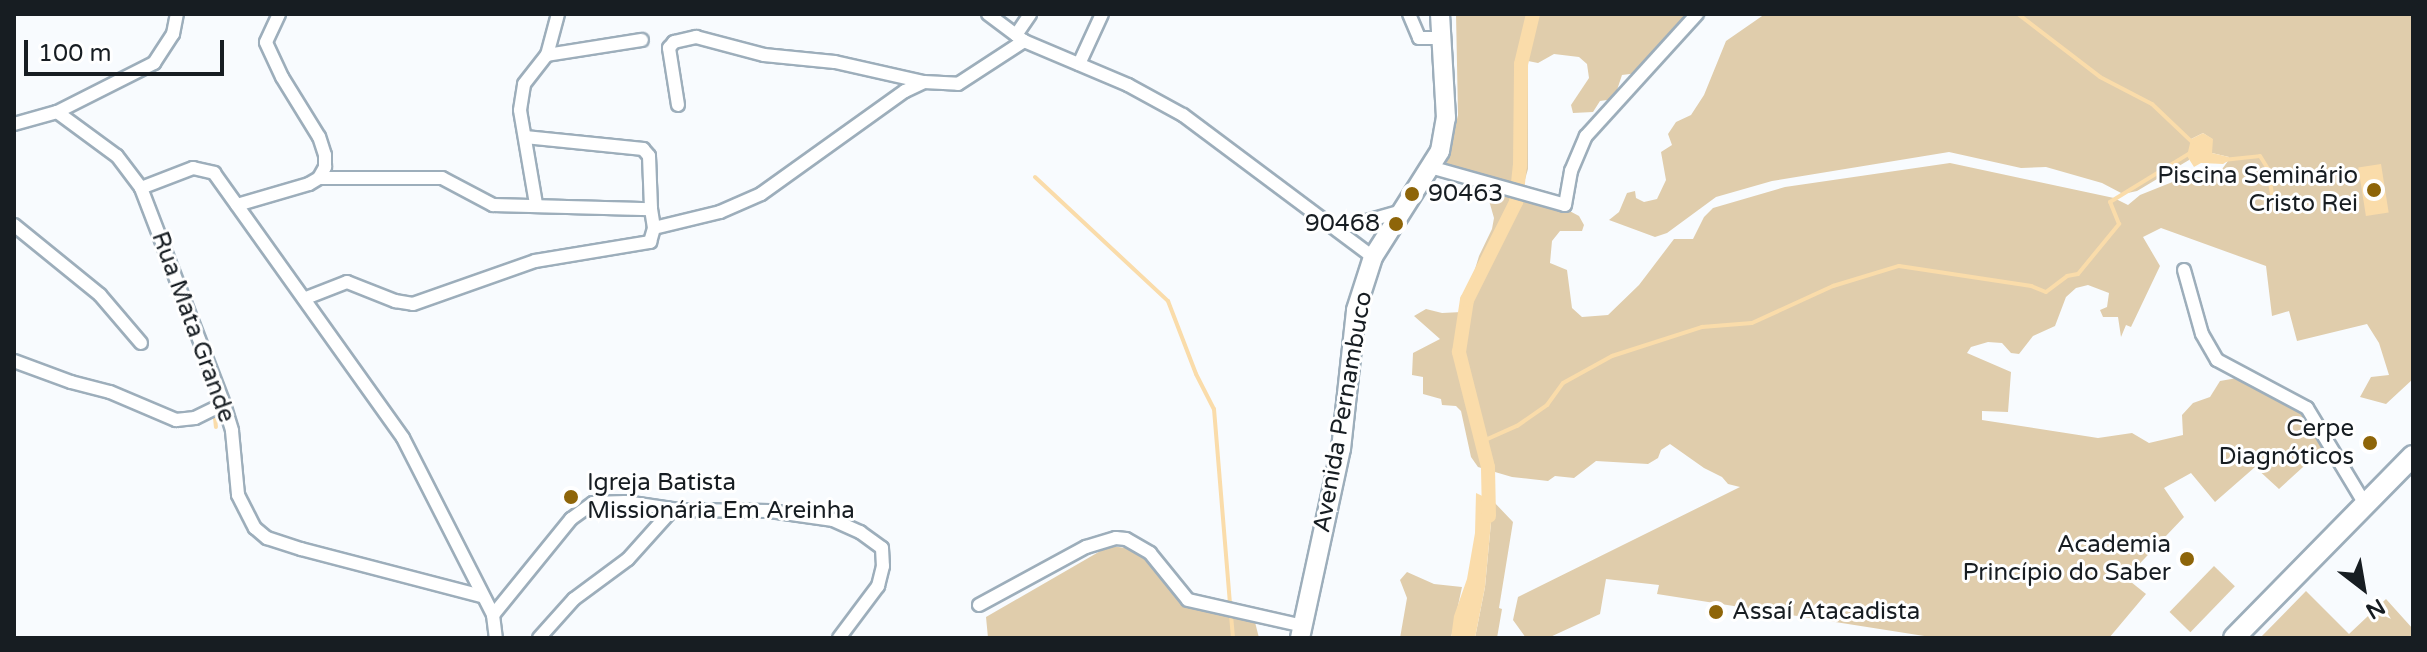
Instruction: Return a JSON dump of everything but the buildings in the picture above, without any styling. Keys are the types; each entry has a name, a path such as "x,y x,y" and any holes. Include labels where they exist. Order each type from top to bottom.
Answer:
{"main road":[{"path":"2234,638 2413,456"}],"street":[{"path":"14,124 57,112 154,63 173,34 177,14"},
{"path":"279,14 266,42 282,77 319,137 325,155 319,178"},
{"path":"536,204 519,98 524,84 547,55 558,14"},
{"path":"988,14 1020,38 1128,85 1203,128 1373,257"},
{"path":"678,105 669,48 674,42 696,37 764,55 835,62 924,82 958,84 1020,38 1030,14"},
{"path":"1079,64 1102,14"},
{"path":"1409,14 1419,38 1441,38"},
{"name":"Avenida Pernambuco","path":"1302,632 1341,449 1356,310 1373,257 1440,151 1446,118 1440,14"},
{"path":"1430,167 1565,205 1571,171 1586,136 1697,14"},
{"path":"547,55 642,40"},
{"path":"654,228 742,204 924,82"},
{"name":"Rua Mata Grande","path":"57,112 117,156 141,188 224,404 232,431 241,507 261,533 301,549 482,596"},
{"path":"306,298 347,282 395,301 425,301 535,261 650,242 654,228 649,156 643,149 525,137"},
{"path":"141,188 193,168 214,173 403,438 493,615 496,638"},
{"path":"237,205 319,178 442,178 493,205 651,209"},
{"path":"1339,229 1402,211"},
{"path":"14,225 100,295 141,343"},
{"path":"2184,270 2208,349 2230,370 2268,386 2307,408 2365,504"},
{"path":"14,361 71,382 110,392 176,420 195,418 224,404"},
{"path":"493,615 581,510 593,503 625,502 676,510 770,511 815,516 848,526 882,548 884,558 878,586 839,638"},
{"path":"539,638 574,599 628,559 676,510"},
{"path":"979,605 1086,547 1116,538 1126,539 1150,553 1188,600 1302,632"}],"shaded area":[{"path":"1456,14 1691,14 1638,73 1622,75 1614,99 1600,101 1593,112 1573,113 1571,105 1589,78 1587,64 1579,57 1554,54 1538,63 1528,61 1528,169 1522,190 1446,165 1458,115"},
{"path":"1765,14 2413,14 2413,379 2386,404 2360,397 2371,377 2389,375 2379,343 2367,324 2297,341 2289,311 2272,316 2266,266 2161,228 2143,237 2160,266 2131,327 2126,325 2121,337 2118,317 2103,317 2100,310 2107,307 2109,293 2088,285 2076,288 2066,297 2055,326 2033,336 2019,354 2011,353 2002,343 1988,342 1971,347 1967,353 2011,372 2008,412 1982,411 1982,420 2098,438 2132,433 2149,443 2183,435 2182,415 2193,403 2210,397 2220,381 2237,378 2268,386 2307,408 2325,447 2279,489 2255,467 2215,502 2191,473 2164,488 2184,517 2126,578 2146,594 2109,638 1937,638 1657,594 1659,585 1606,579 1600,614 1548,638 1526,638 1513,620 1518,597 1740,487 1728,484 1670,444 1648,464 1596,461 1574,478 1555,476 1548,481 1512,477 1478,467 1471,457 1461,411 1456,406 1442,405 1441,399 1423,394 1423,377 1412,375 1413,353 1440,339 1414,316 1426,309 1442,313 1462,312 1479,256 1492,229 1494,218 1488,197 1496,192 1564,208 1579,216 1584,225 1582,231 1560,231 1552,241 1550,263 1567,270 1572,308 1582,317 1608,315 1639,285 1674,239 1693,239 1704,217 1713,208 1785,187 1950,163 2114,198 2128,205 2140,195 2180,179 2199,177 2214,180 2228,161 2229,157 2212,153 2212,139 2203,133 2191,139 2189,160 2137,191 2123,194 2102,183 2046,167 2021,168 1949,152 1772,181 1716,197 1667,233 1655,237 1609,220 1619,212 1627,193 1635,191 1636,198 1644,202 1657,199 1666,180 1661,152 1672,145 1668,134 1676,122 1691,115 1704,95 1726,41"},
{"path":"2203,133 2213,139 2212,153 2229,157 2228,161 2223,164 2201,163 2194,167 2187,156 2191,139"},
{"name":"Piscina Seminário Cristo Rei","path":"2381,164 2389,212 2366,216 2358,168"},
{"path":"1476,493 1493,501 1485,587 1475,638 1451,638 1454,616 1467,579 1475,533"},
{"path":"1493,501 1513,522 1499,608 1502,609 1497,638 1475,638 1485,587"},
{"path":"1109,546 1145,550 1176,595 1224,615 1255,622 1259,638 988,638 986,617"},
{"path":"2214,566 2235,586 2190,632 2170,612"},
{"path":"1407,572 1434,584 1462,587 1451,638 1400,638 1407,598 1400,580"},
{"path":"2306,591 2349,634 2386,599 2413,629 2413,638 2260,638"}],"waterway":[{"path":"1489,516 1488,467 1459,352 1467,300 1516,202 1520,166 1521,64 1533,14"},
{"path":"2018,14 2100,77 2152,104 2192,142"},
{"path":"1483,441 1517,426 1547,405 1563,383 1612,356 1702,327 1752,323 1833,286 1899,266 2031,286 2046,292 2067,276 2078,274 2119,224 2110,202 2190,153"},
{"path":"2223,160 2260,156 2268,169 2273,200 2301,203"},
{"path":"1035,177 1168,301 1196,374 1214,409 1230,603"},
{"path":"215,418 216,427"},
{"path":"1231,615 1233,638"}],"place":[{"name":"Piscina Seminário Cristo Rei","path":"2374,190"},
{"name":"90463","path":"1412,194"},
{"name":"90468","path":"1396,224"},
{"name":"Cerpe Diagnóticos","path":"2370,443"},
{"name":"Igreja Batista Missionária Em Areinha","path":"571,497"},
{"name":"Academia Princípio do Saber","path":"2187,559"},
{"name":"Assaí Atacadista","path":"1716,612"}]}
